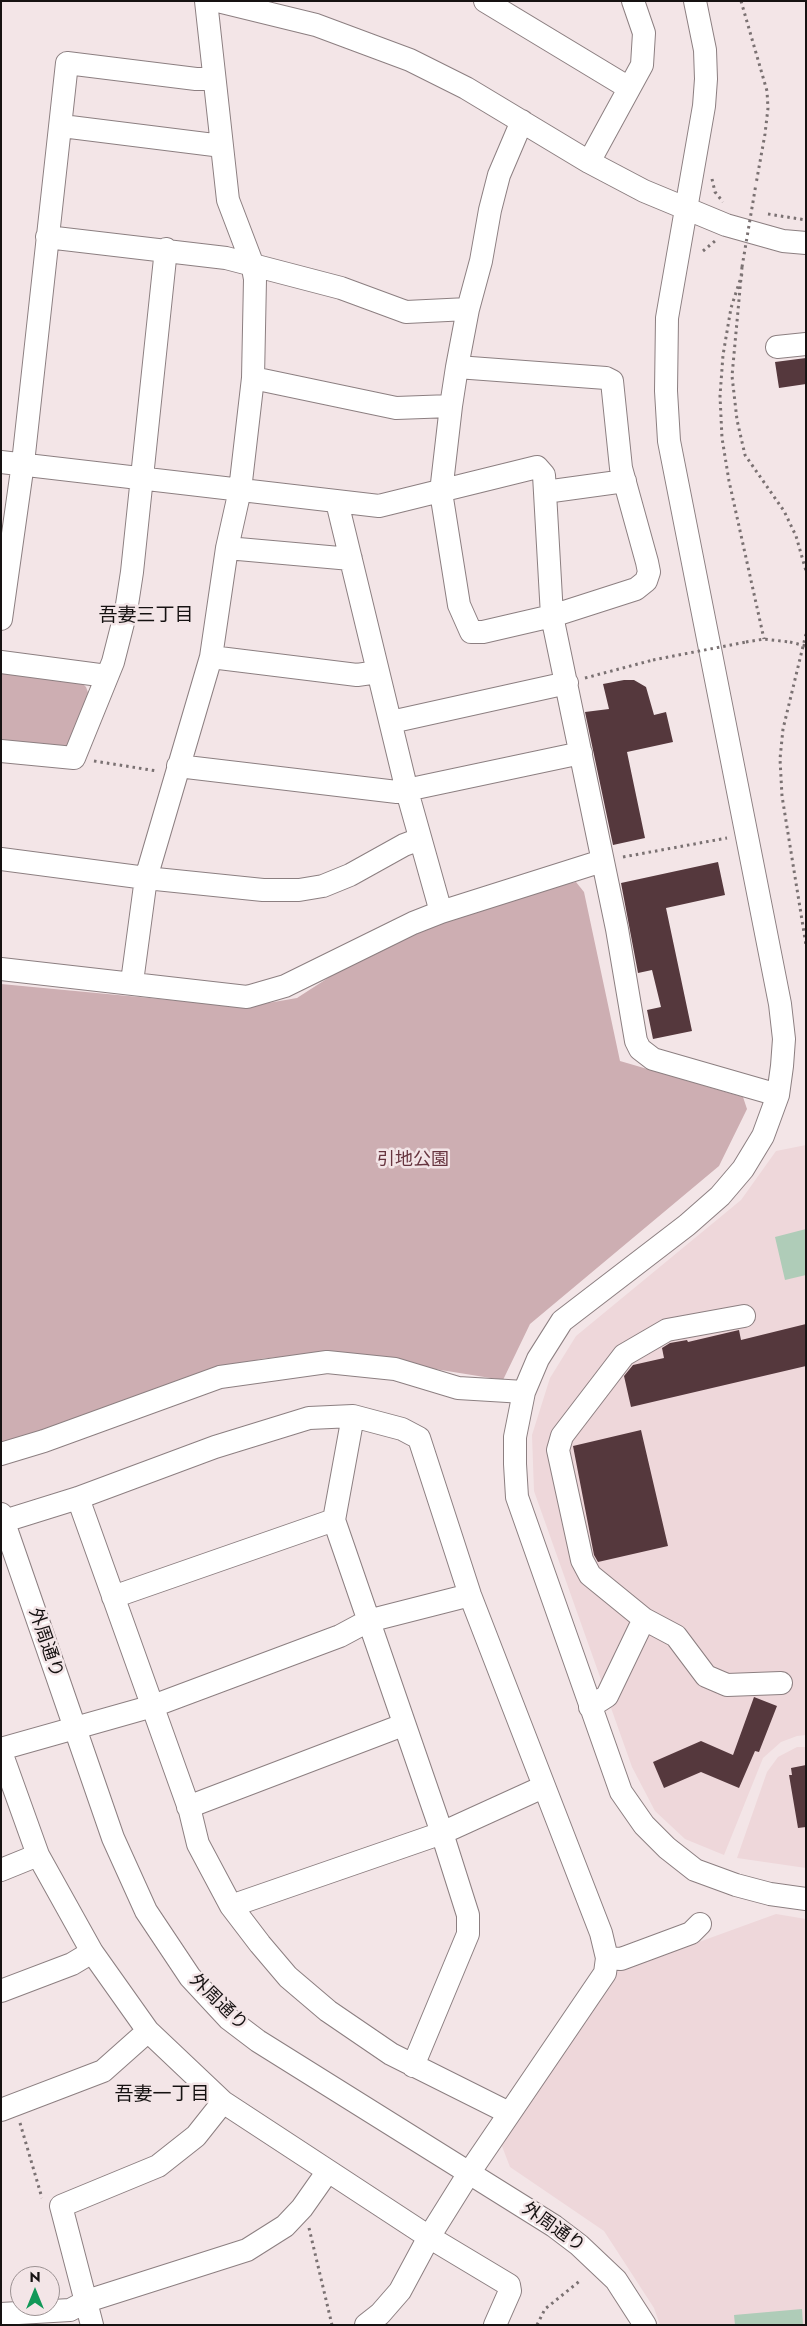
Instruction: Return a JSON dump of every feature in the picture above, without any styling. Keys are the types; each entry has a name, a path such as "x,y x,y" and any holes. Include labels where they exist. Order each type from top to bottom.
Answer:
{"street":[{"path":"132,982 146,878 211,657 227,548 240,490 253,378 255,298 252,263 228,200 213,79 206,1"},
{"path":"218,1 316,25 410,60 466,88 589,162 644,191 726,225 783,241 806,243"},
{"path":"485,1 629,88"},
{"path":"589,162 642,64 644,33 633,1"},
{"path":"695,1 705,50 706,79 704,106 668,318 666,391 669,441 780,1004 784,1039 778,1095 763,1136 743,1169 720,1196 687,1225 562,1321 538,1359 524,1392 515,1437 517,1497 590,1707 622,1792 644,1825 667,1848 695,1870 736,1885 770,1894 806,1899"},
{"path":"1,618 12,462 47,237 62,126 67,63 196,79 213,79"},
{"path":"457,367 606,378 612,381 622,468 647,562 649,572 646,581 636,589 552,616 471,632 458,605 440,492 451,406 457,367 468,309 481,261 499,175 522,121"},
{"path":"62,126 222,146"},
{"path":"47,237 166,249 252,263 341,288 406,312 468,309"},
{"path":"1,751 74,758 107,676 126,611 166,249"},
{"path":"777,347 806,344"},
{"path":"253,378 396,408 451,406"},
{"path":"12,462 379,506 537,467 544,475 552,616 617,929 636,1041 640,1049 653,1059 778,1095"},
{"path":"545,492 625,481"},
{"path":"337,502 407,791 441,912"},
{"path":"227,548 351,559"},
{"path":"211,657 358,675 378,672"},
{"path":"1,662 107,676"},
{"path":"391,722 567,682"},
{"path":"178,770 397,792 581,753"},
{"path":"1,859 146,878 263,890 299,890 323,886 343,878 420,838"},
{"path":"1,969 132,982 247,997 285,986 413,923 441,912 602,861"},
{"path":"744,1316 667,1330 624,1355 562,1436 558,1450 582,1560 590,1575 644,1619 676,1636 706,1676 727,1685 781,1683"},
{"path":"1,1454 44,1441 220,1377 327,1362 395,1370 458,1388 524,1392"},
{"path":"354,1416 334,1520 403,1725 442,1833 468,1915 468,1934 413,2066"},
{"path":"2,1519 78,1498 215,1447 309,1418 354,1416 402,1429 418,1438 470,1596 601,1933 607,1958 605,1973 469,2173 429,2237 400,2291 380,2314 366,2325"},
{"path":"78,1498 153,1706 188,1807 198,1844 231,1906 288,1977 328,2011 391,2054 509,2113"},
{"name":"外周通り","path":"2,1519 113,1838 134,1889 174,1956 205,1994 229,2019 258,2040 554,2226 580,2245 616,2280 645,2325"},
{"path":"114,1597 334,1520"},
{"path":"470,1596 368,1621 340,1636 153,1706 1,1750 38,1854 92,1952 148,2031 223,2102 429,2237 509,2285 510,2291 495,2325"},
{"path":"590,1707 607,1696 644,1619"},
{"path":"188,1807 403,1725"},
{"path":"231,1906 442,1833 543,1787"},
{"path":"1,1870 38,1854"},
{"path":"607,1958 621,1959 630,1956 691,1933 700,1924"},
{"path":"1,1991 72,1964 92,1952"},
{"path":"8,2108 103,2071 148,2031"},
{"path":"92,2325 60,2206 158,2166 196,2136 223,2102"},
{"path":"1,2314 70,2310 87,2302 247,2250 285,2226 304,2205 328,2171"}],"path":[{"path":"742,1 767,91 768,108 742,267 732,376 737,420 745,455 784,511 796,536 806,571"},
{"path":"712,178 715,192 723,201 732,204"},
{"path":"750,209 806,220"},
{"path":"742,274 731,308 723,355 720,396 722,438 729,481 764,639"},
{"path":"806,634 783,729 780,759 782,796 806,945"},
{"path":"567,682 653,660 764,639 806,646"},
{"path":"74,758 178,770"},
{"path":"602,861 733,837"},
{"path":"8,2108 44,2205"},
{"path":"304,2205 332,2325"},
{"path":"537,2325 545,2309 581,2280"}],"shaded area":[{"path":"806,1145 806,1735 781,1742 763,1758 724,1855 685,1839 655,1811 632,1767 534,1491 532,1435 550,1378 576,1336 741,1200 776,1151"},
{"path":"806,1229 806,1275 785,1280 775,1237"},
{"path":"797,1747 806,1747 806,1868 737,1858 767,1772 778,1757"},
{"path":"776,1914 806,1919 806,2325 660,2325 654,2308 604,2231 510,2167 500,2141 608,1975"},
{"path":"802,2309 803,2325 735,2325 734,2315"}],"green space":[{"path":"1,672 82,683 86,687 89,695 67,745 63,748 1,741"},
{"name":"引地公園","path":"576,882 584,892 620,1061 743,1097 747,1109 719,1166 530,1324 503,1380 329,1352 260,1359 1,1447 1,984 245,1007 297,998 345,967 478,904"}],"building":[{"path":"806,358 806,384 779,388 775,362"},
{"path":"634,680 646,687 654,715 666,712 673,742 627,752 645,838 613,845 585,712 609,709 603,684"},
{"path":"718,862 725,895 666,908 692,1031 653,1039 647,1010 661,1007 652,970 638,973 621,883"},
{"path":"806,1324 806,1366 631,1407 624,1376 633,1365 664,1358 662,1348 670,1343 687,1340 688,1342 739,1330 741,1340"},
{"path":"641,1430 668,1546 598,1562 594,1555 573,1446"},
{"path":"754,1697 777,1706 759,1752 755,1751 739,1788 701,1772 664,1788 653,1762 701,1741 733,1755"},
{"path":"806,1765 806,1827 798,1828 789,1775 792,1775 791,1768"}],"district":[{"name":"吾妻三丁目","path":"146,616"},
{"name":"吾妻一丁目","path":"162,2095"}]}
